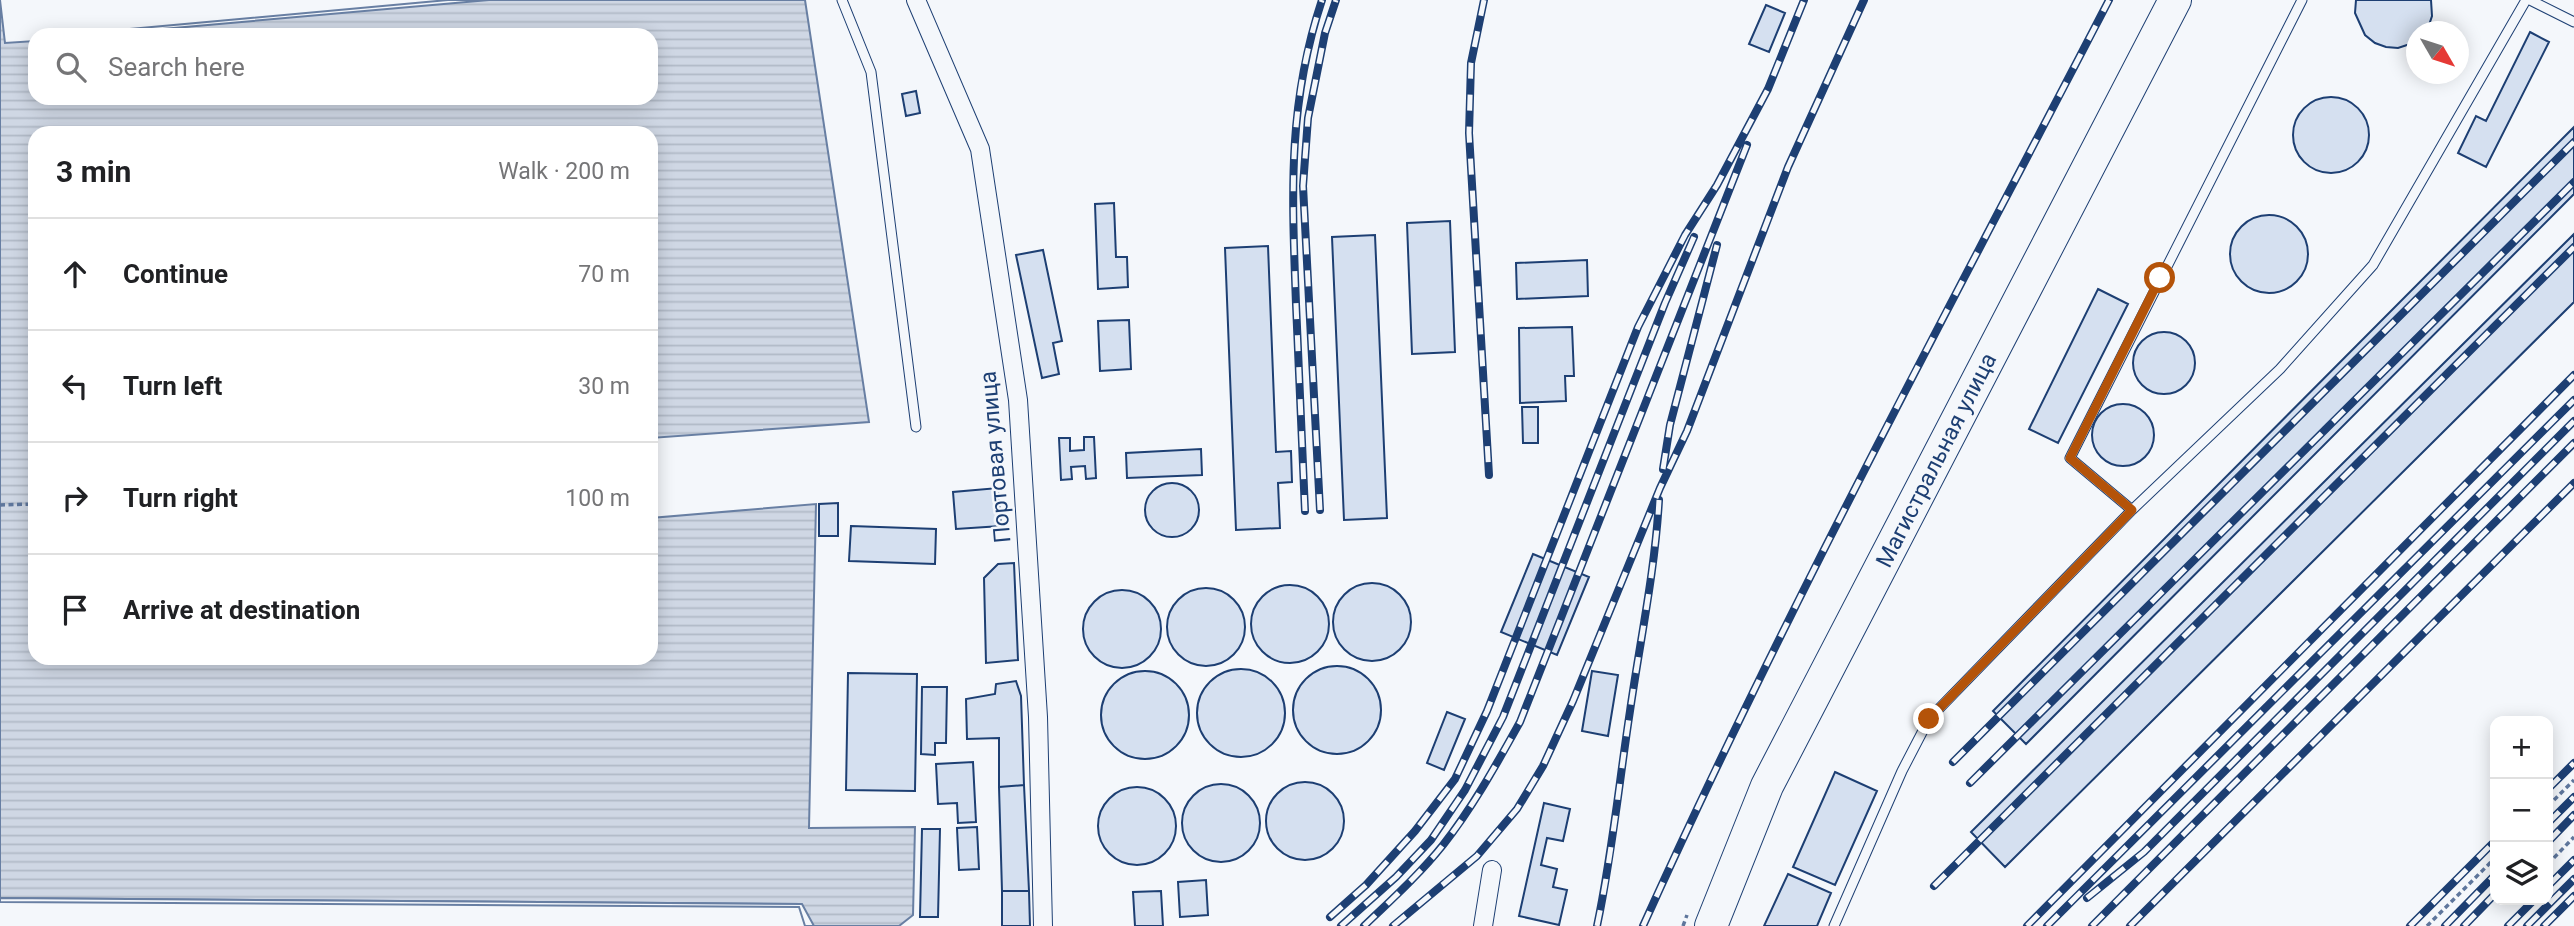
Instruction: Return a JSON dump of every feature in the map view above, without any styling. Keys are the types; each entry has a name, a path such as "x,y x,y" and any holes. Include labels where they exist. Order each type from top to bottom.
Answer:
{"highway":[{"name":"Магистральная улица","path":"1711,926 1767,786 2175,0"}],"street":[{"name":"Портовая улица","path":"916,0 980,149 1018,400 1038,717 1043,926"},
{"path":"1483,926 1492,870"}],"lane":[{"path":"842,0 871,72 916,427"},
{"path":"2132,510 2070,458 2302,0"},
{"path":"1834,926 1902,771 1929,719 2132,510 2280,369 2373,265 2528,0 2574,22"}],"path":[{"path":"0,505 28,504"},
{"path":"2553,801 2574,780"},
{"path":"2553,859 2574,837"},
{"path":"2427,926 2490,863"}],"shaded area":[{"path":"0,0 5,43 28,41 28,105 658,105 658,28 171,28 463,0 805,0 869,422 658,437 658,126 28,126 28,665 658,665 658,517 816,504 809,828 915,827 913,915 899,926 809,926 801,904 0,898"}],"pier":[{"path":"448,0 489,0 173,28 141,28"},
{"path":"0,898 802,904 814,926 805,926 799,907 0,902"}],"building":[{"path":"2356,0 2431,0 2430,21 2406,21 2406,45 2398,48 2375,43 2365,35 2355,13"},
{"path":"1766,5 1785,13 1769,52 1749,44"},
{"path":"2530,32 2549,42 2486,167 2458,153 2476,116 2486,121"},
{"path":"916,91 920,113 906,116 902,94"},
{"path":"2339,97 2352,103 2363,114 2369,127 2367,150 2352,167 2339,173 2323,173 2310,167 2295,150 2293,127 2299,114 2316,99"},
{"path":"2574,127 2574,194 2026,744 1993,711"},
{"path":"1114,203 1116,257 1127,257 1128,287 1098,289 1095,204"},
{"path":"2269,215 2284,218 2296,227 2305,239 2308,254 2305,269 2296,281 2284,290 2269,293 2254,290 2242,281 2233,269 2230,254 2233,239 2242,227 2254,218"},
{"path":"1450,221 1455,352 1412,354 1407,223"},
{"path":"2574,234 2574,302 2005,867 1971,832"},
{"path":"1375,235 1387,518 1344,520 1332,237"},
{"path":"1268,246 1276,452 1291,451 1292,482 1278,483 1280,528 1236,530 1225,248"},
{"path":"1043,250 1062,341 1053,343 1059,374 1042,378 1016,255"},
{"path":"1587,260 1588,296 1517,299 1516,263"},
{"path":"2098,289 2128,304 2058,443 2029,429"},
{"path":"1129,320 1131,369 1100,371 1098,321"},
{"path":"1572,327 1574,376 1565,376 1566,401 1520,403 1519,328"},
{"path":"2158,332 2170,332 2186,341 2193,351 2193,375 2186,385 2170,394 2158,394 2147,389 2138,380 2133,369 2133,357 2138,346 2147,337"},
{"path":"2117,404 2129,404 2145,413 2152,423 2152,447 2145,457 2129,466 2117,466 2106,461 2097,452 2092,441 2092,429 2097,418 2106,409"},
{"path":"1522,407 1538,407 1538,443 1523,443"},
{"path":"1084,437 1094,437 1096,478 1086,479 1085,466 1071,467 1072,479 1061,480 1059,438 1070,438 1070,451 1084,450"},
{"path":"1201,449 1202,475 1127,478 1126,453"},
{"path":"1172,483 1191,491 1199,510 1191,529 1172,537 1153,529 1145,510 1153,491"},
{"path":"998,488 1001,526 956,529 953,492"},
{"path":"838,503 838,536 819,536 819,504"},
{"path":"851,526 936,529 935,564 849,561"},
{"path":"1533,554 1589,577 1557,655 1501,632"},
{"path":"1014,563 1018,660 986,663 984,578 998,564"},
{"path":"1372,583 1387,586 1399,595 1408,607 1411,622 1408,637 1399,649 1387,658 1372,661 1357,658 1345,649 1336,637 1333,622 1336,607 1345,595 1357,586"},
{"path":"1290,585 1305,588 1317,597 1326,609 1329,624 1326,639 1317,651 1305,660 1290,663 1275,660 1263,651 1254,639 1251,624 1254,609 1263,597 1275,588"},
{"path":"1206,588 1221,591 1233,600 1242,612 1245,627 1242,642 1233,654 1221,663 1206,666 1191,663 1179,654 1170,642 1167,627 1170,612 1179,600 1191,591"},
{"path":"1122,590 1137,593 1149,602 1158,614 1161,629 1158,644 1149,656 1137,665 1122,668 1107,665 1095,656 1086,644 1083,629 1086,614 1095,602 1107,593"},
{"path":"1337,666 1362,673 1374,685 1381,710 1374,735 1362,747 1337,754 1312,747 1300,735 1293,710 1300,685 1312,673"},
{"path":"1241,669 1266,676 1278,688 1285,713 1278,738 1266,750 1241,757 1216,750 1204,738 1197,713 1204,688 1216,676"},
{"path":"1145,671 1170,678 1182,690 1189,715 1182,740 1170,752 1145,759 1120,752 1108,740 1101,715 1108,690 1120,678"},
{"path":"1592,671 1618,675 1608,736 1582,731"},
{"path":"848,673 917,674 915,791 846,790"},
{"path":"1016,681 1021,696 1024,785 999,787 999,738 967,739 966,699 995,694 996,684"},
{"path":"922,687 947,687 946,743 935,743 935,755 921,754"},
{"path":"1447,712 1465,719 1444,770 1427,763"},
{"path":"973,762 976,822 958,823 957,803 938,804 936,764"},
{"path":"1835,772 1877,791 1835,885 1793,867"},
{"path":"1305,782 1320,785 1332,794 1341,806 1344,821 1341,836 1332,848 1320,857 1305,860 1290,857 1278,848 1269,836 1266,821 1269,806 1278,794 1290,785"},
{"path":"1221,784 1236,787 1248,796 1257,808 1260,823 1257,838 1248,850 1236,859 1221,862 1206,859 1194,850 1185,838 1182,823 1185,808 1194,796 1206,787"},
{"path":"1024,785 1029,891 1002,891 999,787"},
{"path":"1137,787 1152,790 1164,799 1173,811 1176,826 1173,841 1164,853 1152,862 1137,865 1122,862 1110,853 1101,841 1098,826 1101,811 1110,799 1122,790"},
{"path":"1544,803 1570,809 1563,841 1547,838 1541,865 1557,869 1553,887 1567,890 1559,925 1519,916"},
{"path":"977,827 979,869 959,870 957,828"},
{"path":"922,829 940,829 938,917 920,917"},
{"path":"1788,874 1831,893 1817,926 1764,926"},
{"path":"1206,880 1208,915 1180,917 1178,882"},
{"path":"1002,891 1029,891 1030,926 1002,926"},
{"path":"1161,891 1163,926 1135,926 1133,892"}],"railway":[{"path":"1305,511 1295,264 1294,151 1303,77 1322,0"},
{"path":"1320,510 1303,186 1308,118 1325,33 1336,0"},
{"path":"1484,0 1471,63 1469,133 1489,475"},
{"path":"1330,917 1366,885 1415,831 1455,779 1487,711 1638,327 1685,235 1717,185 1768,89 1804,0"},
{"path":"1393,926 1477,856 1517,809 1543,766 1573,701 1660,488 1687,431 1788,167 1864,0"},
{"path":"1643,926 1697,808 1811,576 2109,0"},
{"path":"1953,762 2574,142"},
{"path":"1364,926 1415,877 1454,831 1520,722 1747,145"},
{"path":"1970,783 2574,182"},
{"path":"1341,926 1396,877 1431,840 1465,790 1503,717 1665,303 1694,237"},
{"path":"1663,469 1670,425 1717,245"},
{"path":"1934,886 2574,247"},
{"path":"2027,926 2574,375"},
{"path":"2047,926 2574,400"},
{"path":"2087,898 2144,852 2574,421"},
{"path":"2092,926 2574,443"},
{"path":"2130,926 2574,483"},
{"path":"1597,926 1651,580 1659,500"},
{"path":"2553,784 2574,763"},
{"path":"2553,818 2574,797"},
{"path":"2553,837 2574,815"},
{"path":"2410,926 2494,842"},
{"path":"2553,881 2574,860"},
{"path":"2527,926 2574,879"},
{"path":"2445,926 2490,880"},
{"path":"2544,926 2574,896"},
{"path":"2464,926 2490,899"},
{"path":"2508,926 2529,905"}],"route":[{"path":"1929,719 2132,510 2070,458 2160,278"}]}
